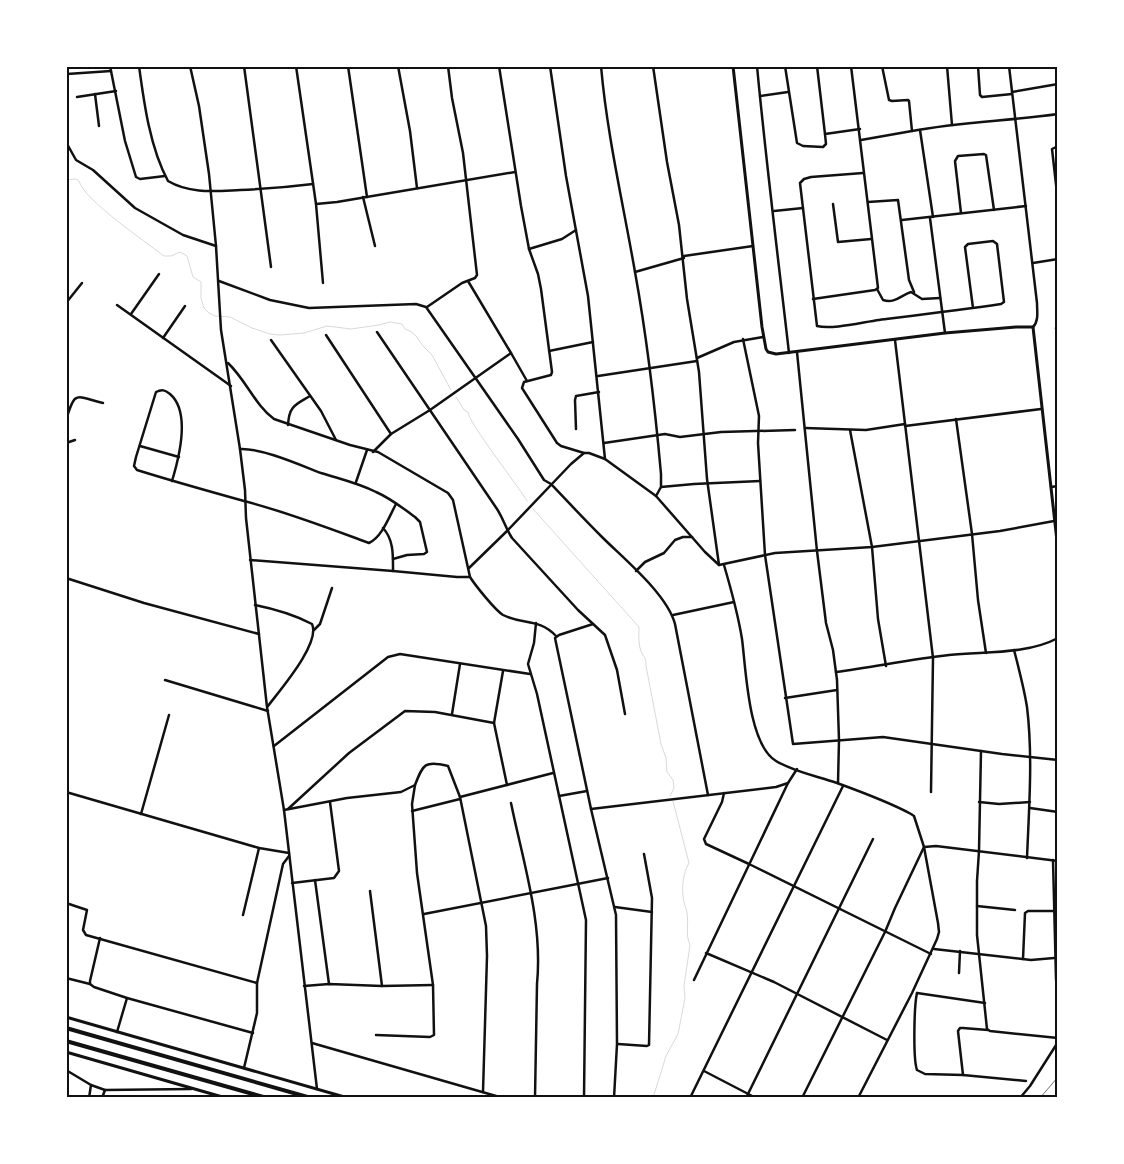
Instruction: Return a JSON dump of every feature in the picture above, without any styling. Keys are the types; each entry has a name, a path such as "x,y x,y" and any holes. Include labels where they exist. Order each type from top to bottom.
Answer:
{"highway":[{"path":"66,1028 311,1098"},
{"path":"66,1041 267,1098"}],"street":[{"path":"110,66 125,141 136,177 140,179 165,176"},
{"path":"139,66 144,103 151,133 168,181 195,190 211,192 313,184"},
{"path":"190,66 211,192 219,281 221,330 240,449 255,605 268,709 285,809 317,1089"},
{"path":"244,66 271,267"},
{"path":"296,66 316,204 324,283"},
{"path":"348,66 365,197 376,246"},
{"path":"398,66 410,131 417,188"},
{"path":"426,307 444,294 475,278 476,274 466,180 448,66"},
{"path":"499,66 529,249 538,274 552,372 551,375 527,381 521,386 524,394 557,443 561,446 605,459 656,496 719,565 765,555 872,547 1054,521"},
{"path":"550,66 588,296 598,376 605,459"},
{"path":"601,66 607,115 635,272 649,368 661,487 656,496"},
{"path":"653,66 684,257 687,299 697,359 705,433 708,484 719,565"},
{"path":"733,66 763,337 768,352 776,354 945,333 1032,327 1036,323 1037,303 1033,263 1009,66"},
{"path":"757,66 764,146 774,211 790,353"},
{"path":"786,66 797,143 803,146 823,147 826,144 826,134 817,66"},
{"path":"851,66 860,129 863,172 877,289 883,300 889,302 899,299 907,293 914,292"},
{"path":"882,66 889,100 909,101 912,131"},
{"path":"947,66 952,125"},
{"path":"978,66 980,95 982,97 1058,84"},
{"path":"67,74 111,71"},
{"path":"78,97 116,91"},
{"path":"760,96 789,92"},
{"path":"95,94 99,126"},
{"path":"861,140 952,125 1015,120 1058,114"},
{"path":"826,134 860,129"},
{"path":"920,130 945,333"},
{"path":"66,142 76,160 93,170 134,208 183,235 216,246"},
{"path":"1058,146 1052,149 1058,202"},
{"path":"961,213 955,161 958,156 963,155 986,155 994,210"},
{"path":"316,204 515,172"},
{"path":"863,172 804,179 800,184 813,299 819,327 942,312 973,308 1003,304 997,244 995,242 968,244 965,247 973,308"},
{"path":"868,202 896,199 900,203 909,280 914,292 922,299 940,298"},
{"path":"833,204 838,242 871,239"},
{"path":"902,220 1026,206"},
{"path":"774,211 803,208"},
{"path":"529,249 562,239 576,230"},
{"path":"635,272 684,257 753,246"},
{"path":"1033,263 1058,259"},
{"path":"131,314 159,274"},
{"path":"219,281 270,300 309,308 416,304 426,307 518,439 544,480 551,484 636,571 663,600 673,615 708,795"},
{"path":"468,281 527,381"},
{"path":"66,303 82,283"},
{"path":"813,299 877,289"},
{"path":"117,306 131,314 230,386"},
{"path":"163,338 185,306"},
{"path":"1032,327 1058,550"},
{"path":"1056,328 1058,342"},
{"path":"377,332 497,509 507,530 608,639 624,714"},
{"path":"326,335 392,434"},
{"path":"598,376 697,359 725,345 743,339 763,337"},
{"path":"743,339 759,416 760,481 765,555 792,744 883,737 1058,760"},
{"path":"271,340 310,396 336,440"},
{"path":"895,340 933,658 931,792"},
{"path":"549,351 594,342"},
{"path":"797,352 806,428 816,551 826,623 836,672 839,740 838,783"},
{"path":"373,452 392,434 430,410 511,353"},
{"path":"227,362 236,371 269,416 383,455 440,488 451,497 470,577 475,584 503,614 546,626 556,636 556,644 590,809 615,907 617,924 617,1044 614,1098"},
{"path":"172,481 181,446 180,411 173,397 163,390 156,392 135,468 172,481 329,527 369,543 373,541 383,528 396,504"},
{"path":"576,429 576,396 599,392"},
{"path":"288,424 289,412 292,407 310,396"},
{"path":"66,420 72,401 75,398 103,403"},
{"path":"806,428 866,430 1041,409"},
{"path":"956,419 986,653"},
{"path":"604,444 665,434 680,437 705,433 795,430"},
{"path":"850,430 872,547 878,619 886,666"},
{"path":"66,443 75,440"},
{"path":"140,446 178,457"},
{"path":"240,449 260,453 356,482 396,504 420,522 427,552 393,559"},
{"path":"356,482 367,450"},
{"path":"469,568 584,453"},
{"path":"661,487 760,481"},
{"path":"1050,487 1058,486"},
{"path":"383,528 390,538 393,571"},
{"path":"636,571 645,562 664,554 675,540 683,537 692,537"},
{"path":"250,560 470,577"},
{"path":"724,565 742,640 746,684 761,743 765,750 774,760 838,783 911,814 914,816 924,847 939,932 934,949 858,1098"},
{"path":"66,578 144,603 259,634"},
{"path":"314,630 320,624 332,588"},
{"path":"673,615 734,602"},
{"path":"255,605 299,617 312,624 314,630 313,640 268,709"},
{"path":"536,623 534,643 528,659 579,884 587,928 584,1098"},
{"path":"556,636 593,624"},
{"path":"836,672 933,658 1014,650 1058,638"},
{"path":"1014,650 1027,706 1030,802 1027,858"},
{"path":"274,746 388,657 400,654 531,674"},
{"path":"452,715 460,664"},
{"path":"503,671 494,722 507,785"},
{"path":"165,680 268,709"},
{"path":"785,698 837,690"},
{"path":"285,809 349,753 405,710 435,712 494,722"},
{"path":"141,814 170,715"},
{"path":"981,751 979,851 976,881 979,953 988,1030"},
{"path":"376,1035 433,1036 434,1034 433,984 417,873 412,812 415,785 421,768 430,764 448,766 460,798 486,926 488,956 483,1092"},
{"path":"694,980 796,769"},
{"path":"412,812 553,773"},
{"path":"590,809 776,788 788,783"},
{"path":"285,809 401,792 415,785"},
{"path":"690,1098 843,786"},
{"path":"559,796 587,791"},
{"path":"66,792 259,848 289,854"},
{"path":"724,794 704,842 931,954"},
{"path":"292,882 334,878 339,871 330,802"},
{"path":"979,802 998,804 1030,802"},
{"path":"511,803 531,892 536,926 538,970 536,984 535,1098"},
{"path":"1030,808 1058,812"},
{"path":"746,1098 872,839"},
{"path":"924,847 936,846 1058,861"},
{"path":"802,1098 885,932 894,908 924,847"},
{"path":"243,915 259,848"},
{"path":"244,1068 257,1013 257,983 283,864 289,854"},
{"path":"617,1044 647,1046 649,1044 652,898 644,854"},
{"path":"1053,860 1055,958 1058,996"},
{"path":"423,914 608,878"},
{"path":"315,880 329,984"},
{"path":"370,891 382,986"},
{"path":"66,903 87,910 84,932 86,935 257,983"},
{"path":"977,906 1015,910"},
{"path":"615,907 652,912"},
{"path":"1023,959 1025,913 1028,911 1058,913"},
{"path":"90,984 100,938"},
{"path":"934,949 1023,959 1055,958"},
{"path":"959,973 960,951"},
{"path":"706,953 797,994 887,1040"},
{"path":"66,978 90,984 127,998 253,1033"},
{"path":"304,986 329,984 382,986 433,984"},
{"path":"912,992 985,1003"},
{"path":"918,993 914,1013 915,1062 917,1070 925,1074 963,1074 1026,1081"},
{"path":"117,1032 127,998"},
{"path":"66,1017 348,1098"},
{"path":"963,1074 958,1031 960,1028 1058,1038"},
{"path":"1020,1098 1030,1086 1058,1042"},
{"path":"312,1043 503,1098"},
{"path":"66,1052 226,1098"},
{"path":"66,1070 91,1085 105,1090 195,1089"},
{"path":"703,1070 756,1098"},
{"path":"89,1098 91,1085"},
{"path":"102,1098 105,1090"}],"waterway":[{"path":"66,180 76,179 79,181 83,189 103,209 164,256 171,256 180,252 187,256 193,277 201,282 201,298 204,308 209,313 215,316 230,317 252,328 280,335 304,333 327,326 351,329 390,322 402,324 405,329 416,336 432,355 451,390"},
{"path":"456,397 527,501"},
{"path":"533,509 639,627 639,645 646,661 661,744 666,758 667,772 673,780 674,788 670,796"},
{"path":"653,1098 666,1056 678,1034 685,998 684,986 690,945 683,892 684,876 689,863 673,801"}],"railway":[{"path":"1040,1098 1058,1077"}]}
